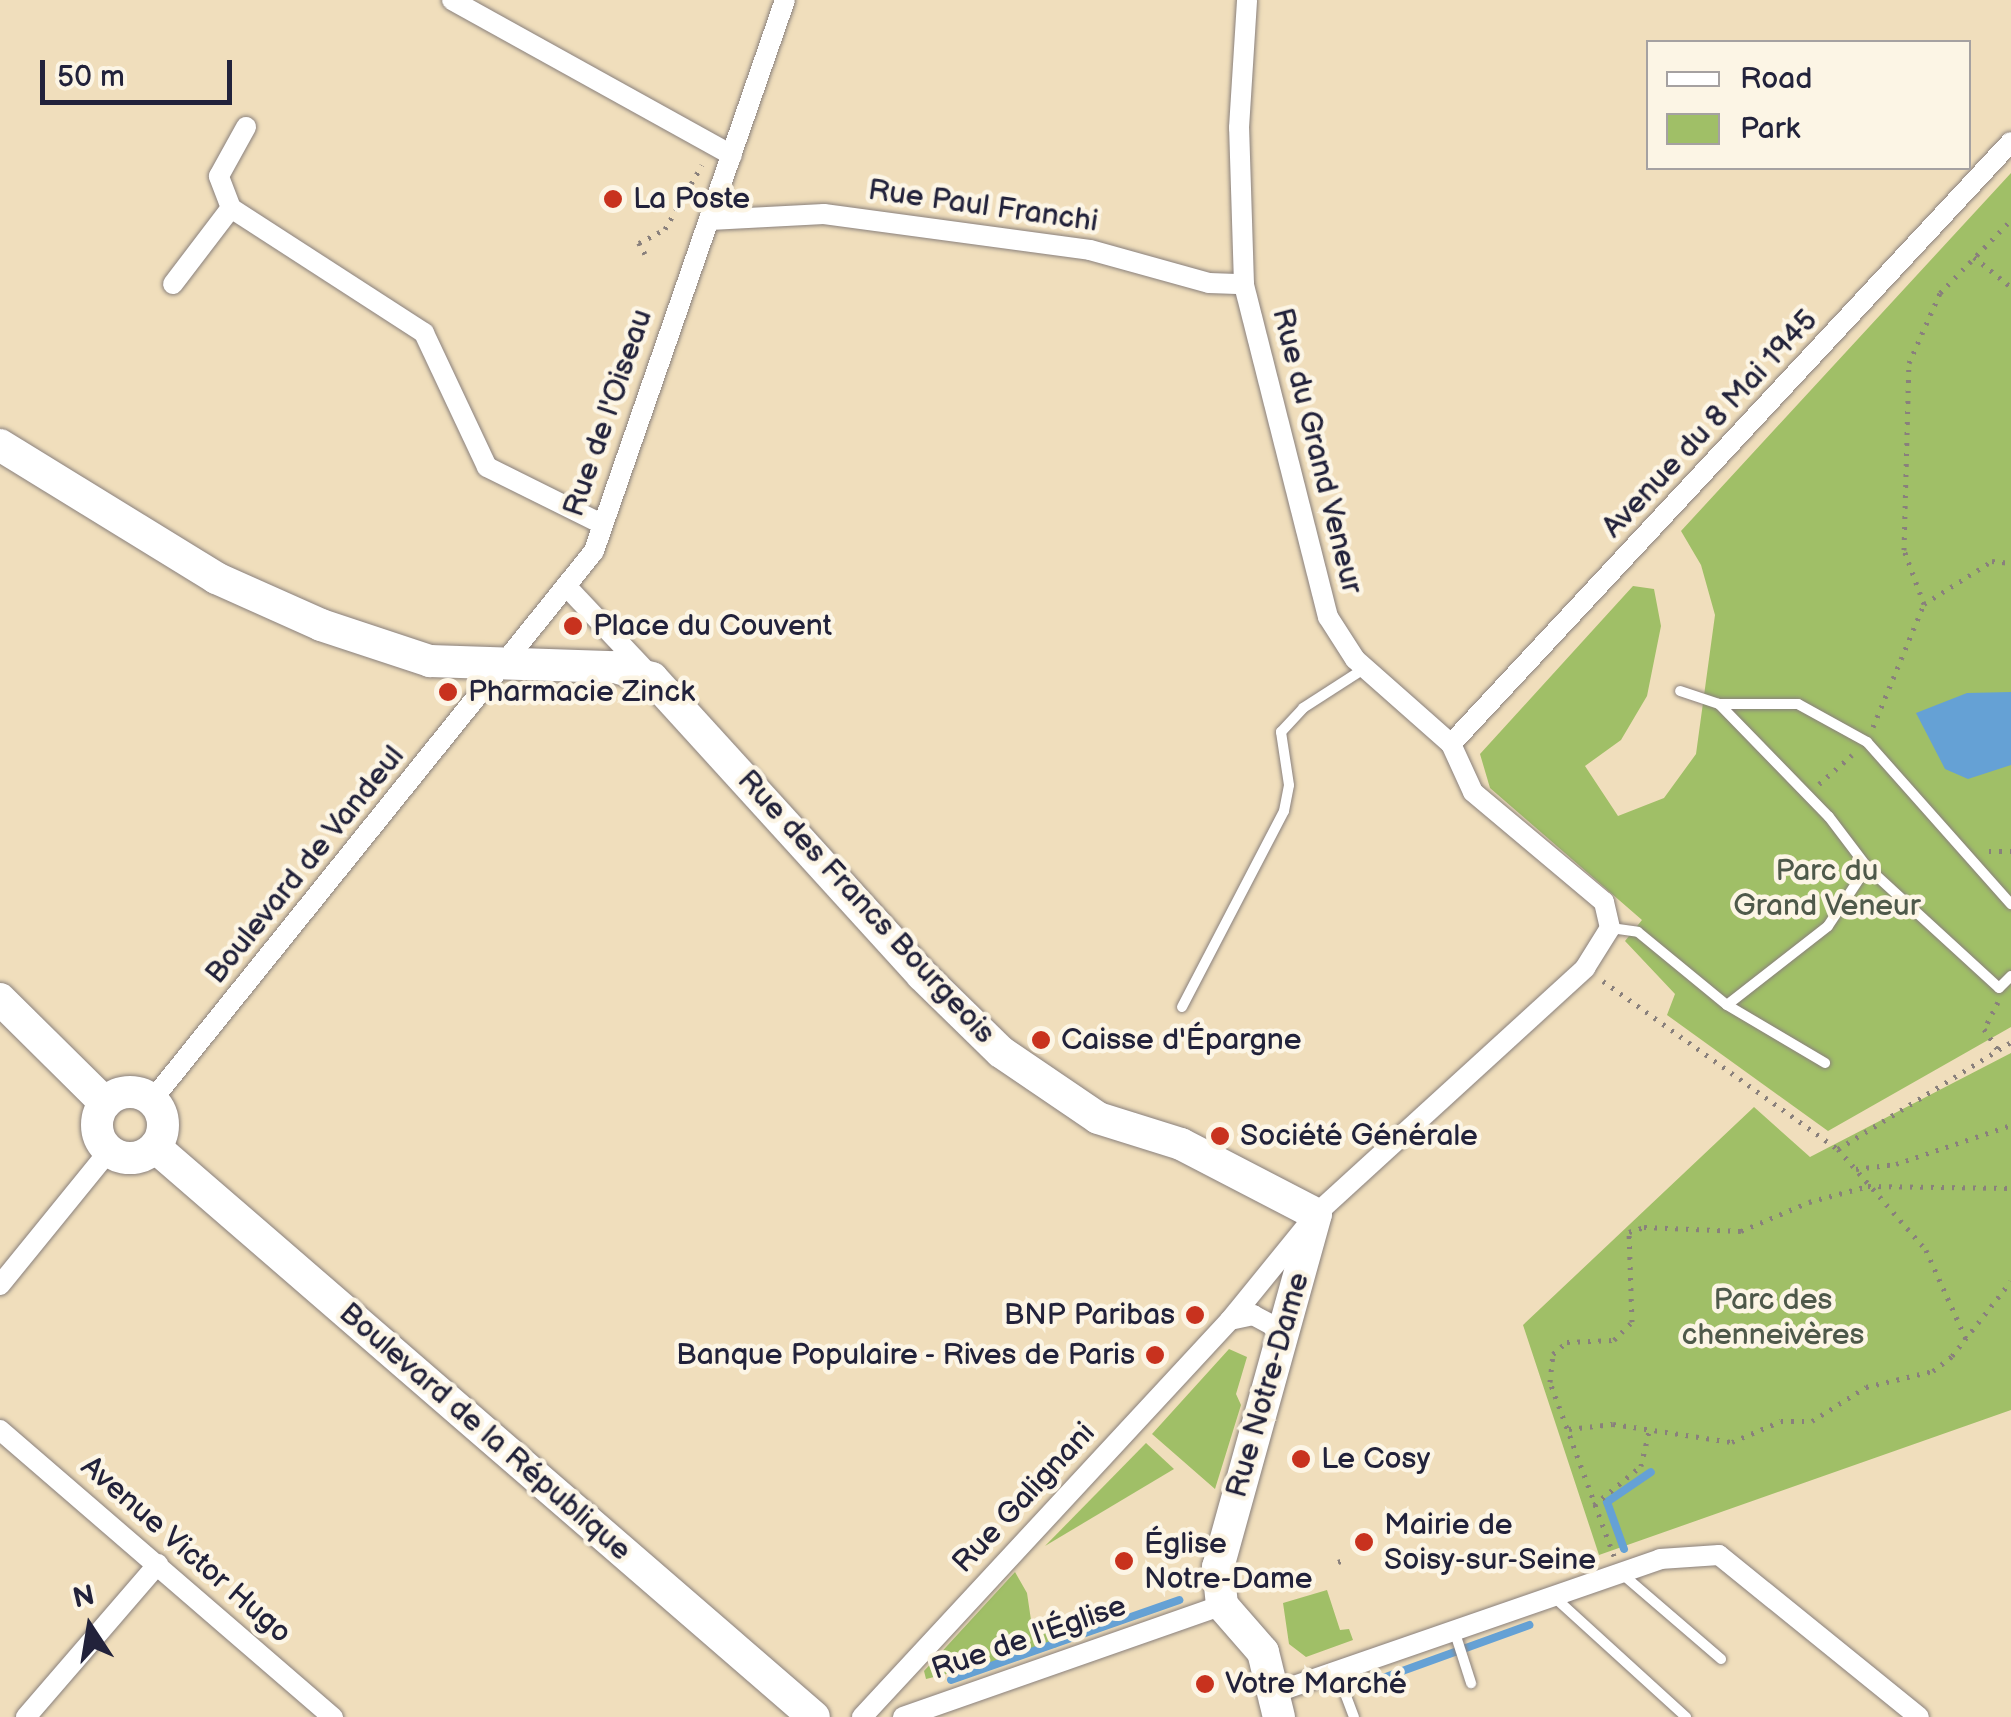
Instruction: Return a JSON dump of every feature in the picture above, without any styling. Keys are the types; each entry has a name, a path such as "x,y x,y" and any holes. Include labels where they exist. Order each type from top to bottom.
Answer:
{"main road":[{"path":"0,445 216,578 402,653 504,668 615,667 652,678"},
{"name":"Rue des Francs Bourgeois","path":"652,678 922,976 1002,1052 1098,1118 1181,1144 1316,1214"},
{"path":"0,999 106,1103"},
{"path":"126,1092 153,1099 164,1126 155,1147 135,1158 109,1150 97,1124 106,1103 126,1092"},
{"name":"Boulevard de la République","path":"155,1147 814,1717"},
{"name":"Rue Notre-Dame","path":"1222,1605 1218,1566 1316,1214"},
{"path":"1222,1605 1263,1652 1275,1705"}],"street":[{"path":"452,0 724,151"},
{"name":"Rue de l'Oiseau","path":"504,668 594,551 710,220 724,151 785,0"},
{"name":"Rue du Grand Veneur","path":"1247,0 1239,128 1244,284 1328,618 1366,668 1451,744 1472,792 1604,902 1610,928"},
{"path":"246,128 219,176 231,208 424,333 487,466 602,524"},
{"name":"Avenue du 8 Mai 1945","path":"1451,744 2011,142"},
{"path":"173,284 231,208"},
{"name":"Rue Paul Franchi","path":"710,220 824,214 1090,250 1209,282 1244,284"},
{"name":"Rue des Francs Bourgeois","path":"568,587 652,678"},
{"name":"Boulevard de Vandeul","path":"153,1099 504,668"},
{"path":"1316,1214 1585,968 1610,928"},
{"path":"0,1284 109,1150"},
{"name":"Rue Galignani","path":"862,1717 1230,1320 1316,1214"},
{"path":"1230,1320 1253,1314 1272,1325 1282,1343"},
{"name":"Avenue Victor Hugo","path":"0,1430 332,1717"},
{"path":"1275,1705 1336,1671 1679,1554 1719,1555 1919,1717"},
{"path":"26,1717 158,1564"},
{"name":"Rue de l'Église","path":"886,1689 908,1713 1222,1605"}],"lane":[{"path":"1182,1006 1284,812 1290,785 1281,732 1302,708 1366,668"},
{"path":"1680,691 1718,704 1798,704 1867,742 2011,904"},
{"path":"1718,704 1807,795 1867,867 2000,988 2011,976"},
{"path":"1727,1005 1828,926 1867,867"},
{"path":"1610,928 1638,932 1727,1005 1825,1063"},
{"path":"1620,1572 1721,1659"},
{"path":"1552,1595 1686,1717"},
{"path":"1454,1630 1471,1683"},
{"path":"1336,1671 1354,1717"}],"path":[{"path":"645,254 639,243 666,229 724,151"},
{"path":"1924,604 1904,550 1909,363 1940,293 2011,220"},
{"path":"1974,256 2011,287"},
{"path":"1807,795 1867,742 1924,604 1992,561 2011,563"},
{"path":"1585,968 1838,1148 1926,1250 1966,1340"},
{"path":"1998,1050 1984,1029 1996,1012 2000,988"},
{"path":"1838,1148 2011,1042"},
{"path":"1856,1169 1896,1164 2011,1126"},
{"path":"1620,1572 1550,1382 1554,1354 1578,1338 1614,1340 1632,1322 1629,1232 1644,1227 1741,1231 1809,1202 1868,1186 2011,1188"},
{"path":"1569,1429 1613,1424 1732,1442 1781,1421 1812,1421 1866,1387 1933,1371 1966,1340 2011,1280"},
{"path":"1594,1505 1641,1466 1649,1431"},
{"path":"1338,1562 1347,1559"}],"green space":[{"name":"Parc du Grand Veneur","path":"2011,173 2011,1027 1828,1131 1667,1015 1675,994 1625,941 1642,920 1490,788 1480,754 1633,586 1654,589 1661,626 1647,696 1621,740 1585,766 1618,816 1664,798 1696,754 1715,615 1701,565 1681,531"},
{"name":"Parc des chenneivères","path":"2011,1053 2011,1410 1599,1555 1523,1325 1754,1107 1810,1157"},
{"path":"1229,1349 1247,1357 1236,1394 1241,1405 1215,1489 1152,1434"},
{"path":"1146,1443 1174,1469 1045,1546"},
{"path":"1015,1572 1027,1593 1031,1620 1048,1629 1057,1647 926,1679 924,1671"},
{"path":"1327,1590 1340,1630 1349,1629 1353,1640 1306,1657 1289,1644 1283,1603"}],"water":[{"path":"2011,692 2011,765 1968,779 1945,769 1916,713 1967,693"}],"waterway":[{"path":"1624,1549 1607,1502 1651,1472"},
{"path":"951,1680 1179,1600"},
{"path":"1347,1691 1529,1625"}],"place":[{"name":"La Poste","path":"613,199"},
{"name":"Place du Couvent","path":"573,626"},
{"name":"Pharmacie Zinck","path":"448,692"},
{"name":"Caisse d'Épargne","path":"1041,1040"},
{"name":"Société Générale","path":"1220,1136"},
{"name":"BNP Paribas","path":"1195,1315"},
{"name":"Banque Populaire - Rives de Paris","path":"1155,1355"},
{"name":"Le Cosy","path":"1301,1459"},
{"name":"Mairie de Soisy-sur-Seine","path":"1364,1542"},
{"name":"Église Notre-Dame","path":"1124,1561"},
{"name":"Votre Marché","path":"1205,1684"}]}
